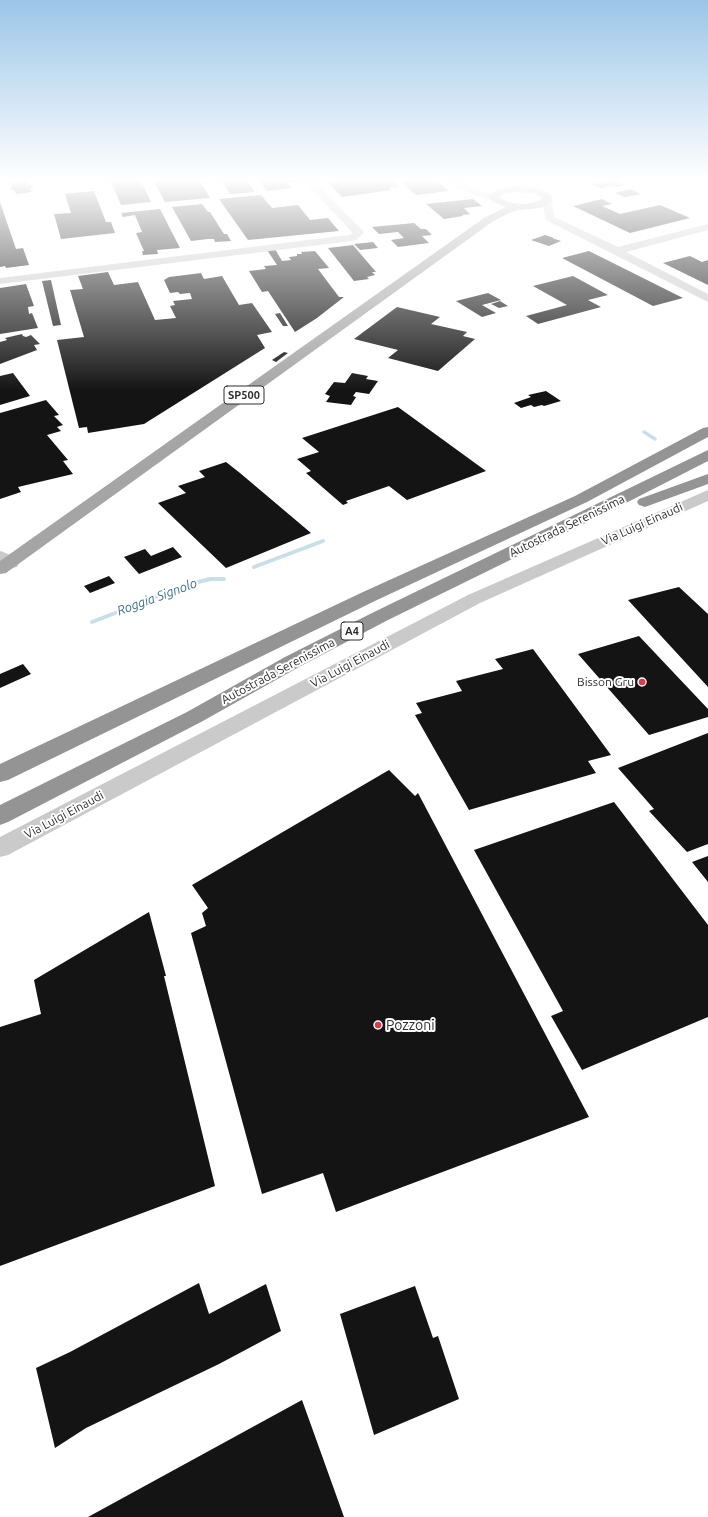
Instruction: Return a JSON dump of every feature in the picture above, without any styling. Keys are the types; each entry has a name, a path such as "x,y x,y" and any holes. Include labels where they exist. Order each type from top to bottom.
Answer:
{"highway":[{"path":"551,512 601,476 708,421"},
{"name":"Autostrada Serenissima","path":"0,774 370,596 581,498 708,432"},
{"name":"Autostrada Serenissima","path":"0,816 194,717 292,662 380,617 667,477 708,455"},
{"path":"558,530 612,513 708,479"}],"main road":[{"name":"SP500","path":"4,563 446,250"}],"street":[{"path":"0,281 255,250"},
{"path":"617,251 622,250"},
{"path":"617,251 708,299"},
{"name":"Via Luigi Einaudi","path":"0,848 474,599 708,495"}],"building":[{"path":"0,250 24,250 29,265 6,268 5,266 0,267"},
{"path":"143,250 159,250 157,250 158,254 143,255 142,251 144,251"},
{"path":"267,250 275,250 282,261 291,260 289,257 302,254 301,252 315,251 329,268 318,269 339,297 344,297 317,318 295,332 268,291 262,292 249,271 266,269 264,266 277,265"},
{"path":"329,250 357,250 376,272 372,272 375,275 367,277 369,279 354,281"},
{"path":"589,251 683,298 653,306 562,258"},
{"path":"690,256 702,262 708,260 708,285 663,263"},
{"path":"108,272 114,285 138,282 155,320 176,318 170,306 175,305 173,301 192,299 190,293 170,293 164,280 169,277 201,273 204,279 222,276 239,305 252,303 272,332 257,335 265,348 144,424 88,433 87,427 79,428 57,340 84,337 70,290 83,289 78,276"},
{"path":"573,276 608,295 588,300 601,307 538,324 526,316 567,305 533,286"},
{"path":"51,280 61,325 53,326 42,281"},
{"path":"26,284 34,306 28,307 29,314 32,313 38,328 0,334 0,288"},
{"path":"488,293 501,300 482,305 496,313 482,317 456,301"},
{"path":"500,301 508,306 499,308 491,304"},
{"path":"397,307 440,317 431,324 467,332 463,336 475,339 438,371 388,358 398,350 354,339"},
{"path":"280,313 288,326 283,326 275,314"},
{"path":"22,334 26,337 31,335 40,344 34,345 37,350 0,364 0,342 7,340 5,338"},
{"path":"284,352 288,353 276,362 272,360"},
{"path":"13,373 30,396 0,405 0,376"},
{"path":"352,373 368,376 366,379 378,381 369,394 356,392 353,396 356,397 351,405 326,402 330,396 325,394 334,382 345,383"},
{"path":"546,391 561,401 544,406 534,407 531,405 521,408 514,403 531,397 528,395"},
{"path":"46,400 59,415 54,416 63,425 57,427 61,431 47,435 68,460 63,461 73,474 18,487 21,492 0,499 0,413"},
{"path":"398,407 486,471 407,500 389,486 346,501 348,503 343,505 306,473 311,471 297,459 319,452 302,438"},
{"path":"226,462 311,533 226,568 158,503 186,493 178,486 205,477 199,471"},
{"path":"173,547 182,557 139,574 124,557 145,549 151,556"},
{"path":"109,576 115,583 90,593 84,586"},
{"path":"679,587 708,614 708,687 628,600"},
{"name":"Bisson Gru","path":"639,636 708,709 708,717 649,735 578,654"},
{"path":"533,649 611,755 588,761 596,773 469,810 415,715 422,713 416,703 462,691 456,681 503,669 495,659"},
{"path":"23,664 31,674 0,688 0,674"},
{"path":"708,733 708,844 687,852 649,811 654,809 618,768"},
{"name":"Pozzoni","path":"389,770 415,796 418,793 589,1117 336,1212 323,1173 262,1194 191,933 206,926 202,913 208,908 192,885"},
{"path":"614,802 708,925 708,1017 582,1070 551,1016 563,1011 474,850"},
{"path":"708,856 708,882 692,862"},
{"path":"149,912 166,976 164,976 215,1186 0,1266 0,1027 41,1014 34,980"},
{"path":"199,1283 209,1314 266,1284 281,1331 219,1364 86,1428 55,1448 36,1368 70,1352"},
{"path":"415,1286 433,1338 438,1336 459,1399 374,1435 340,1314"},
{"path":"302,1400 344,1517 88,1517"}],"waterway":[{"path":"644,432 655,439"},
{"name":"Roggia Signolo","path":"254,567 323,541"},
{"name":"Roggia Signolo","path":"92,622 190,584 210,579 224,579"}],"place":[{"name":"Bisson Gru","path":"642,682"},
{"name":"Pozzoni","path":"378,1025"}]}
